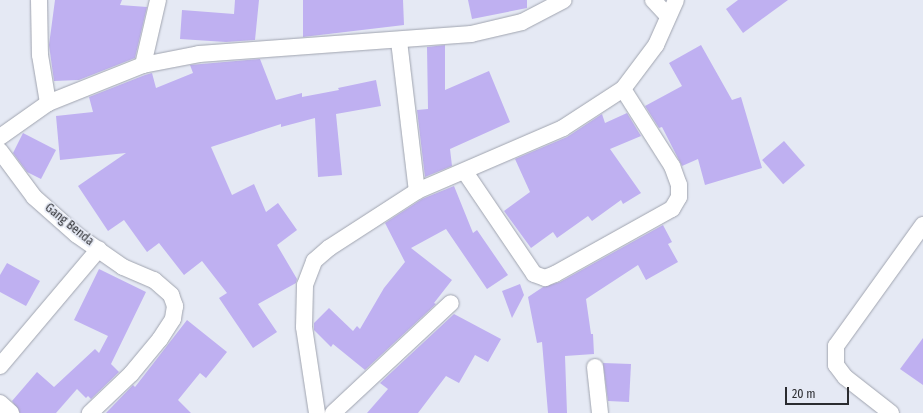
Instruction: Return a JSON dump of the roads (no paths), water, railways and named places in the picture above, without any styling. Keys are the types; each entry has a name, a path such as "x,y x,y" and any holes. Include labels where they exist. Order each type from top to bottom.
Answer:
{"street":[{"path":"38,0 40,55 48,104"},
{"path":"143,65 158,0"},
{"path":"0,137 48,104 143,65 199,54 399,41 471,34 522,22 564,0"},
{"path":"653,0 668,16"},
{"path":"317,413 304,328 305,285 314,261 329,248 417,191 465,172 563,128 623,89 656,45 676,0"},
{"path":"399,41 417,191"},
{"path":"465,172 534,274 545,278 555,274 672,209 679,197 679,185 672,166 623,89"},
{"name":"Gang Benda","path":"0,151 34,197 77,235 124,267 154,280 171,295 175,306 173,319 160,340 131,374 90,413"},
{"path":"891,413 845,377 836,365 836,346 923,225"},
{"path":"0,366 99,249"},
{"path":"333,413 451,303"},
{"path":"595,367 600,413"},
{"path":"0,403 10,413"}]}
